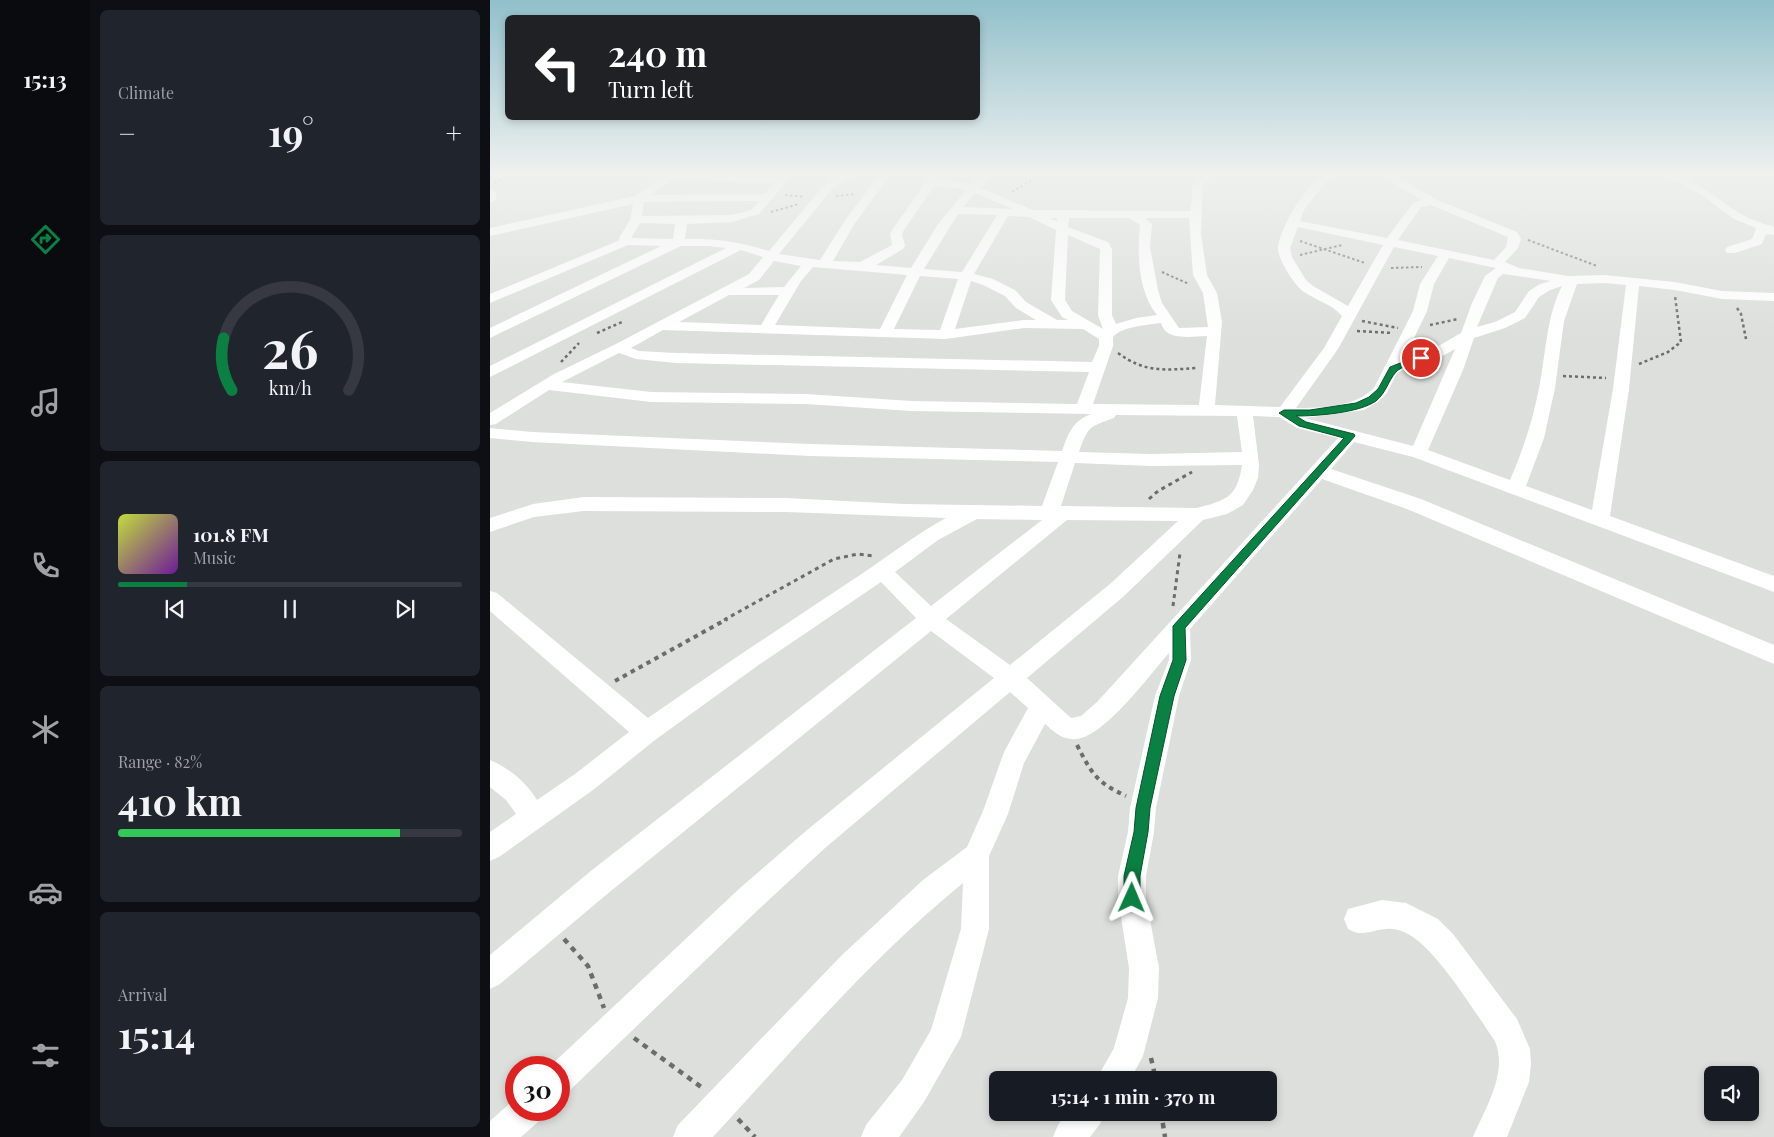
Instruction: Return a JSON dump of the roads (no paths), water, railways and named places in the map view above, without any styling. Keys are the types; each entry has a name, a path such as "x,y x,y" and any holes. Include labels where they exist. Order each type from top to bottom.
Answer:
{"street":[{"path":"490,232 508,228"},
{"path":"626,241 625,238 631,228"},
{"path":"678,243 680,228"},
{"path":"490,420 552,381 754,277 794,228"},
{"path":"825,264 846,228"},
{"path":"859,266 876,261 899,246 896,234 899,228"},
{"path":"885,333 915,274 943,228"},
{"path":"946,335 966,276 995,228"},
{"path":"1063,228 1058,300 1067,314 1108,337"},
{"path":"1073,228 1106,249 1104,315 1108,337 1082,409"},
{"path":"1146,228 1144,247 1153,300 1167,318 1169,328 1176,332 1215,331"},
{"path":"1195,228 1200,275 1210,294 1214,314 1215,331 1207,410"},
{"path":"1291,228 1372,239 1391,243 1440,260 1497,264 1522,272"},
{"path":"1291,228 1284,248 1286,257 1301,282 1308,289 1341,306 1346,321"},
{"path":"1284,413 1321,364 1399,228"},
{"path":"1496,228 1513,235 1515,239 1512,248 1497,264"},
{"path":"1731,250 1758,241 1761,230 1774,231"},
{"path":"490,299 626,241 634,243 709,242 740,246 772,256 810,263 859,266 915,274 966,276 988,282 1010,293 1021,305 1055,325"},
{"path":"490,334 678,243"},
{"path":"490,372 740,246"},
{"path":"552,381 652,396 806,399 911,406 1310,413 1358,406 1372,399 1381,390 1420,311 1427,284 1440,260"},
{"path":"766,329 794,279 810,263"},
{"path":"1418,453 1492,276 1500,271 1508,270 1570,280 1604,279 1675,286 1722,295 1774,297"},
{"path":"1393,369 1411,360 1432,356 1468,335 1500,325 1512,319 1520,314 1534,294 1544,287 1570,280"},
{"path":"1516,488 1536,438 1549,376 1557,321 1570,280"},
{"path":"1600,519 1622,376 1633,282"},
{"path":"490,285 516,288"},
{"path":"725,292 788,291"},
{"path":"1108,337 1136,322 1167,318"},
{"path":"660,326 946,335 1024,324 1086,325"},
{"path":"619,348 636,354 676,358 1097,367"},
{"path":"490,974 1055,514 1058,491 1076,435 1084,423 1122,410"},
{"path":"490,525 534,511 584,504 786,505 904,511 1055,514 1197,514 1224,508 1239,497 1251,476 1251,458 1244,411"},
{"path":"1284,413 1302,424 1418,453 1774,584"},
{"path":"490,433 532,437 810,450 1150,460 1251,458"},
{"path":"888,567 929,618 1011,678 1070,730 1083,728 1094,720 1350,436"},
{"path":"1319,471 1414,504 1774,655"},
{"path":"490,848 584,782 647,732 752,657 888,567 931,535 974,512"},
{"path":"570,1069 750,898 816,839 1117,590 1197,514"},
{"path":"490,599 647,732"},
{"path":"1118,1071 1127,1056 1143,998 1144,968 1132,898 1132,876 1141,832 1143,808 1167,696 1180,660 1176,630"},
{"path":"878,1137 913,1091 945,1037 975,929 976,856 995,814 1013,760 1042,706"},
{"path":"490,772 515,790 524,800 532,818"},
{"path":"690,1137 852,965 933,890 976,856"},
{"path":"1358,919 1382,914 1406,917 1428,929 1443,944 1506,1030 1514,1049 1513,1082 1490,1137"},
{"path":"497,1137 514,1121"},
{"path":"1070,1137 1082,1121"}]}
